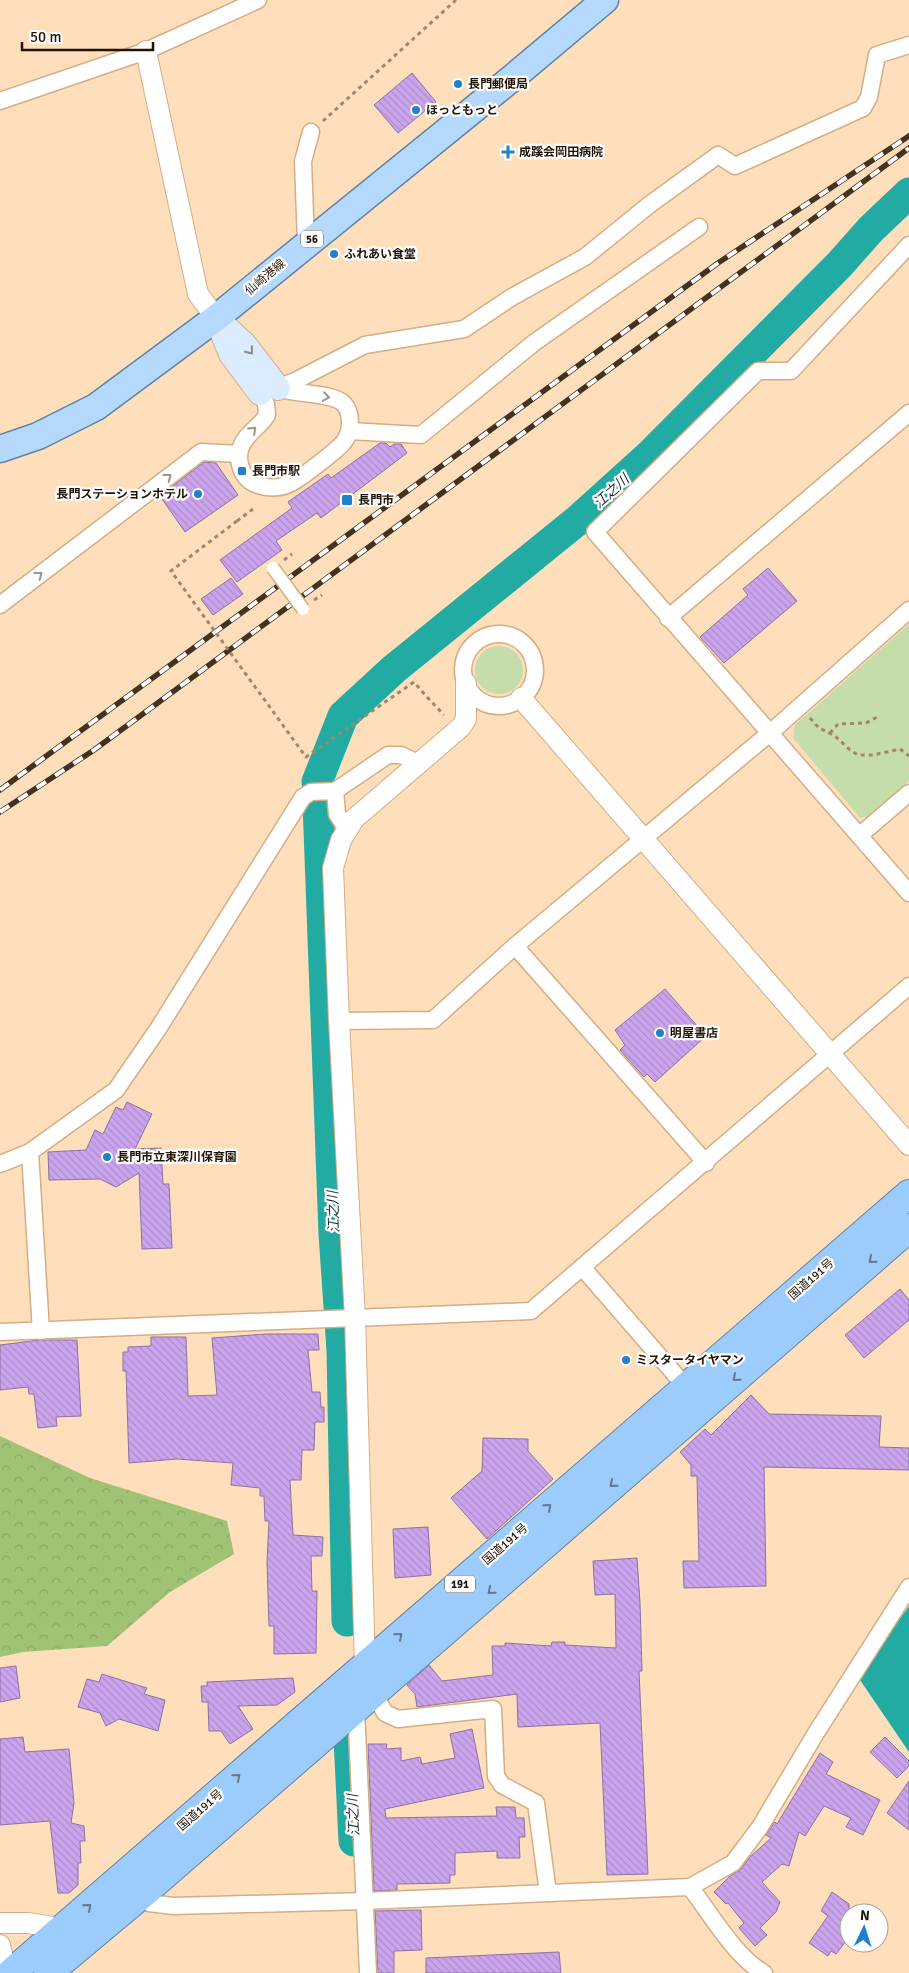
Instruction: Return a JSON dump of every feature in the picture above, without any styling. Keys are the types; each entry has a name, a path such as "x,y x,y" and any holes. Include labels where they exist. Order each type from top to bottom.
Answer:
{"highway":[{"name":"国道191号","path":"48,1973 90,1937 131,1887 365,1666 909,1194"},
{"name":"国道191号","path":"11,1973 64,1927 131,1887 364,1701 909,1228"}],"main road":[{"name":"仙崎港線","path":"0,449 38,436 96,407 216,318 511,79 605,0"},
{"path":"216,318 244,344 269,390"}],"street":[{"path":"0,101 146,51 258,0"},
{"path":"269,390 295,382 365,345 464,329 512,297 585,256 649,204 718,155 735,166 864,108 869,97 877,55 909,45"},
{"path":"146,51 198,294 216,318"},
{"path":"306,244 303,161 311,132"},
{"path":"349,430 420,435 534,342 699,227"},
{"path":"909,245 791,371 758,371 595,532 668,618 771,732 909,893"},
{"path":"269,390 336,398 344,403 348,410 349,430 343,443 290,484 277,487 261,486 246,478 238,461 244,439 263,422 267,415 266,404 269,390"},
{"path":"668,618 909,413"},
{"path":"0,605 201,452 239,454"},
{"path":"273,568 303,608"},
{"path":"339,1021 433,1020 515,946 771,732 909,610"},
{"path":"368,1973 365,1901 365,1666 355,1318 339,1021 334,868 336,853 346,828 354,819 461,727 466,718 466,683 463,668 469,649 485,637 505,634 523,643 534,661 533,681 521,698 512,703 492,705 474,696 466,683"},
{"path":"521,698 832,1054 909,1145"},
{"path":"0,1164 30,1152 116,1090 158,1030 304,797 311,792 335,791 388,755 400,755 418,763"},
{"path":"335,791 336,814 340,823 346,828"},
{"path":"860,835 909,793"},
{"path":"515,946 706,1163"},
{"path":"0,1332 531,1311 706,1163 909,986"},
{"path":"30,1152 41,1331"},
{"path":"582,1267 686,1387"},
{"path":"131,1887 149,1902 173,1906 365,1901 690,1887 733,1863 760,1827 836,1700 909,1586"},
{"path":"364,1701 398,1720 493,1708 496,1776 502,1785 536,1803 548,1893"},
{"path":"690,1887 738,1950 756,1968 764,1973"},
{"path":"0,1923 64,1927 90,1937"},
{"path":"0,1945 3,1958 2,1973"}],"path":[{"path":"311,132 456,0"},
{"path":"254,509 171,571 306,758 414,682 444,715"},
{"path":"800,706 819,728 830,733 858,755 872,756 900,749 909,756"},
{"path":"830,733 838,724 866,723 879,716"}],"green space":[{"path":"909,624 909,781 870,816 860,818 793,738 795,725"},
{"path":"494,646 504,646 516,653 523,665 523,675 516,687 504,694 494,694 486,690 479,683 475,675 475,665 479,657 486,650"},
{"path":"0,1436 90,1478 227,1521 234,1554 170,1592 107,1646 23,1652 0,1657"}],"water":[{"path":"909,1606 909,1752 858,1677"}],"building":[{"path":"412,73 436,102 398,133 374,105"},
{"path":"380,443 386,443 390,447 394,444 401,444 407,453 321,518 317,513 276,541 282,550 237,582 220,560 292,508 288,502 328,474 331,478"},
{"name":"長門ステーションホテル","path":"204,462 216,463 238,495 185,532 160,496"},
{"path":"768,568 797,601 724,663 700,637 748,595 743,589"},
{"path":"231,578 243,594 213,615 201,599"},
{"name":"明屋書店","path":"665,989 706,1036 655,1082 647,1074 644,1077 620,1050 625,1045 615,1030"},
{"path":"127,1102 152,1114 135,1149 161,1148 163,1184 169,1184 172,1248 142,1249 139,1173 116,1187 100,1179 49,1180 48,1152 86,1150 95,1130 103,1134 116,1107 123,1110"},
{"path":"900,1289 909,1300 909,1320 864,1358 845,1335"},
{"path":"266,1334 318,1334 319,1350 308,1350 312,1392 320,1392 321,1407 324,1407 324,1422 315,1422 314,1450 302,1450 301,1480 290,1480 293,1535 323,1537 322,1556 311,1556 312,1591 317,1591 316,1653 274,1654 274,1626 269,1626 267,1562 269,1521 265,1521 264,1496 260,1496 260,1488 231,1485 233,1463 177,1459 129,1463 126,1371 123,1371 123,1352 128,1352 128,1347 151,1346 151,1337 186,1337 188,1396 217,1395 212,1338"},
{"path":"39,1340 77,1340 81,1416 56,1417 57,1426 38,1428 34,1394 29,1394 28,1387 0,1390 0,1345"},
{"path":"751,1395 769,1414 881,1416 879,1447 909,1448 909,1470 764,1467 766,1586 684,1588 683,1561 699,1561 697,1476 691,1476 691,1465 680,1452 705,1429 711,1435"},
{"path":"483,1438 528,1439 528,1451 553,1479 487,1539 451,1498 482,1471"},
{"path":"428,1527 431,1575 395,1578 393,1529"},
{"path":"637,1558 642,1671 639,1671 648,1874 607,1875 600,1723 518,1727 517,1694 417,1707 415,1694 407,1685 429,1665 442,1681 493,1675 492,1646 505,1646 505,1643 551,1646 552,1642 565,1642 565,1645 616,1648 615,1594 595,1595 593,1561"},
{"path":"16,1666 20,1698 0,1702 0,1668"},
{"path":"102,1674 147,1688 144,1694 165,1700 158,1731 119,1719 106,1726 100,1713 78,1707 87,1679 99,1682"},
{"path":"293,1678 295,1692 277,1705 238,1706 253,1729 230,1744 221,1731 209,1731 208,1702 202,1702 201,1686 207,1686 207,1682"},
{"path":"472,1729 484,1788 385,1809 386,1818 497,1816 496,1807 515,1807 516,1818 524,1818 525,1837 519,1837 520,1858 497,1858 497,1851 455,1853 455,1875 450,1875 450,1883 397,1884 397,1890 374,1891 368,1744 387,1744 386,1749 401,1748 401,1761 420,1757 422,1764 455,1758 450,1734"},
{"path":"23,1737 25,1752 69,1749 74,1803 71,1823 84,1826 85,1841 80,1841 81,1863 78,1863 78,1885 69,1893 58,1893 50,1821 0,1825 0,1739"},
{"path":"885,1737 909,1761 909,1766 897,1778 870,1752"},
{"path":"820,1753 833,1762 826,1774 880,1800 863,1835 846,1827 851,1818 824,1806 805,1836 799,1832 789,1866 782,1864 762,1882 780,1902 776,1912 760,1928 767,1935 755,1946 739,1928 744,1923 728,1903 726,1904 714,1892 729,1877 741,1869 750,1857 771,1838 766,1835 775,1822 777,1824"},
{"path":"909,1781 909,1830 887,1813"},
{"path":"832,1892 848,1903 839,1903 839,1950 836,1954 831,1951 828,1956 809,1943 828,1916 821,1911"},
{"path":"421,1910 422,1950 394,1951 394,1973 378,1973 375,1911"},
{"path":"559,1952 561,1973 426,1973 426,1958"}],"waterway":[{"name":"江之川","path":"317,782 343,716 394,669 578,520 651,454 839,265 871,229 909,193"},
{"name":"江之川","path":"318,803 334,1234 342,1350 347,1621"},
{"name":"江之川","path":"349,1738 354,1841"}],"railway":[{"path":"0,790 718,263 909,136"},
{"path":"0,812 94,750 909,148"}],"place":[{"name":"長門郵便局","path":"458,84"},
{"name":"ほっともっと","path":"416,110"},
{"name":"成蹊会岡田病院","path":"508,152"},
{"name":"ふれあい食堂","path":"334,254"},
{"name":"長門市駅","path":"242,471"},
{"name":"長門ステーションホテル","path":"198,494"},
{"name":"長門市","path":"347,500"},
{"name":"明屋書店","path":"660,1033"},
{"name":"長門市立東深川保育園","path":"107,1157"},
{"name":"ミスタータイヤマン","path":"626,1360"}]}
